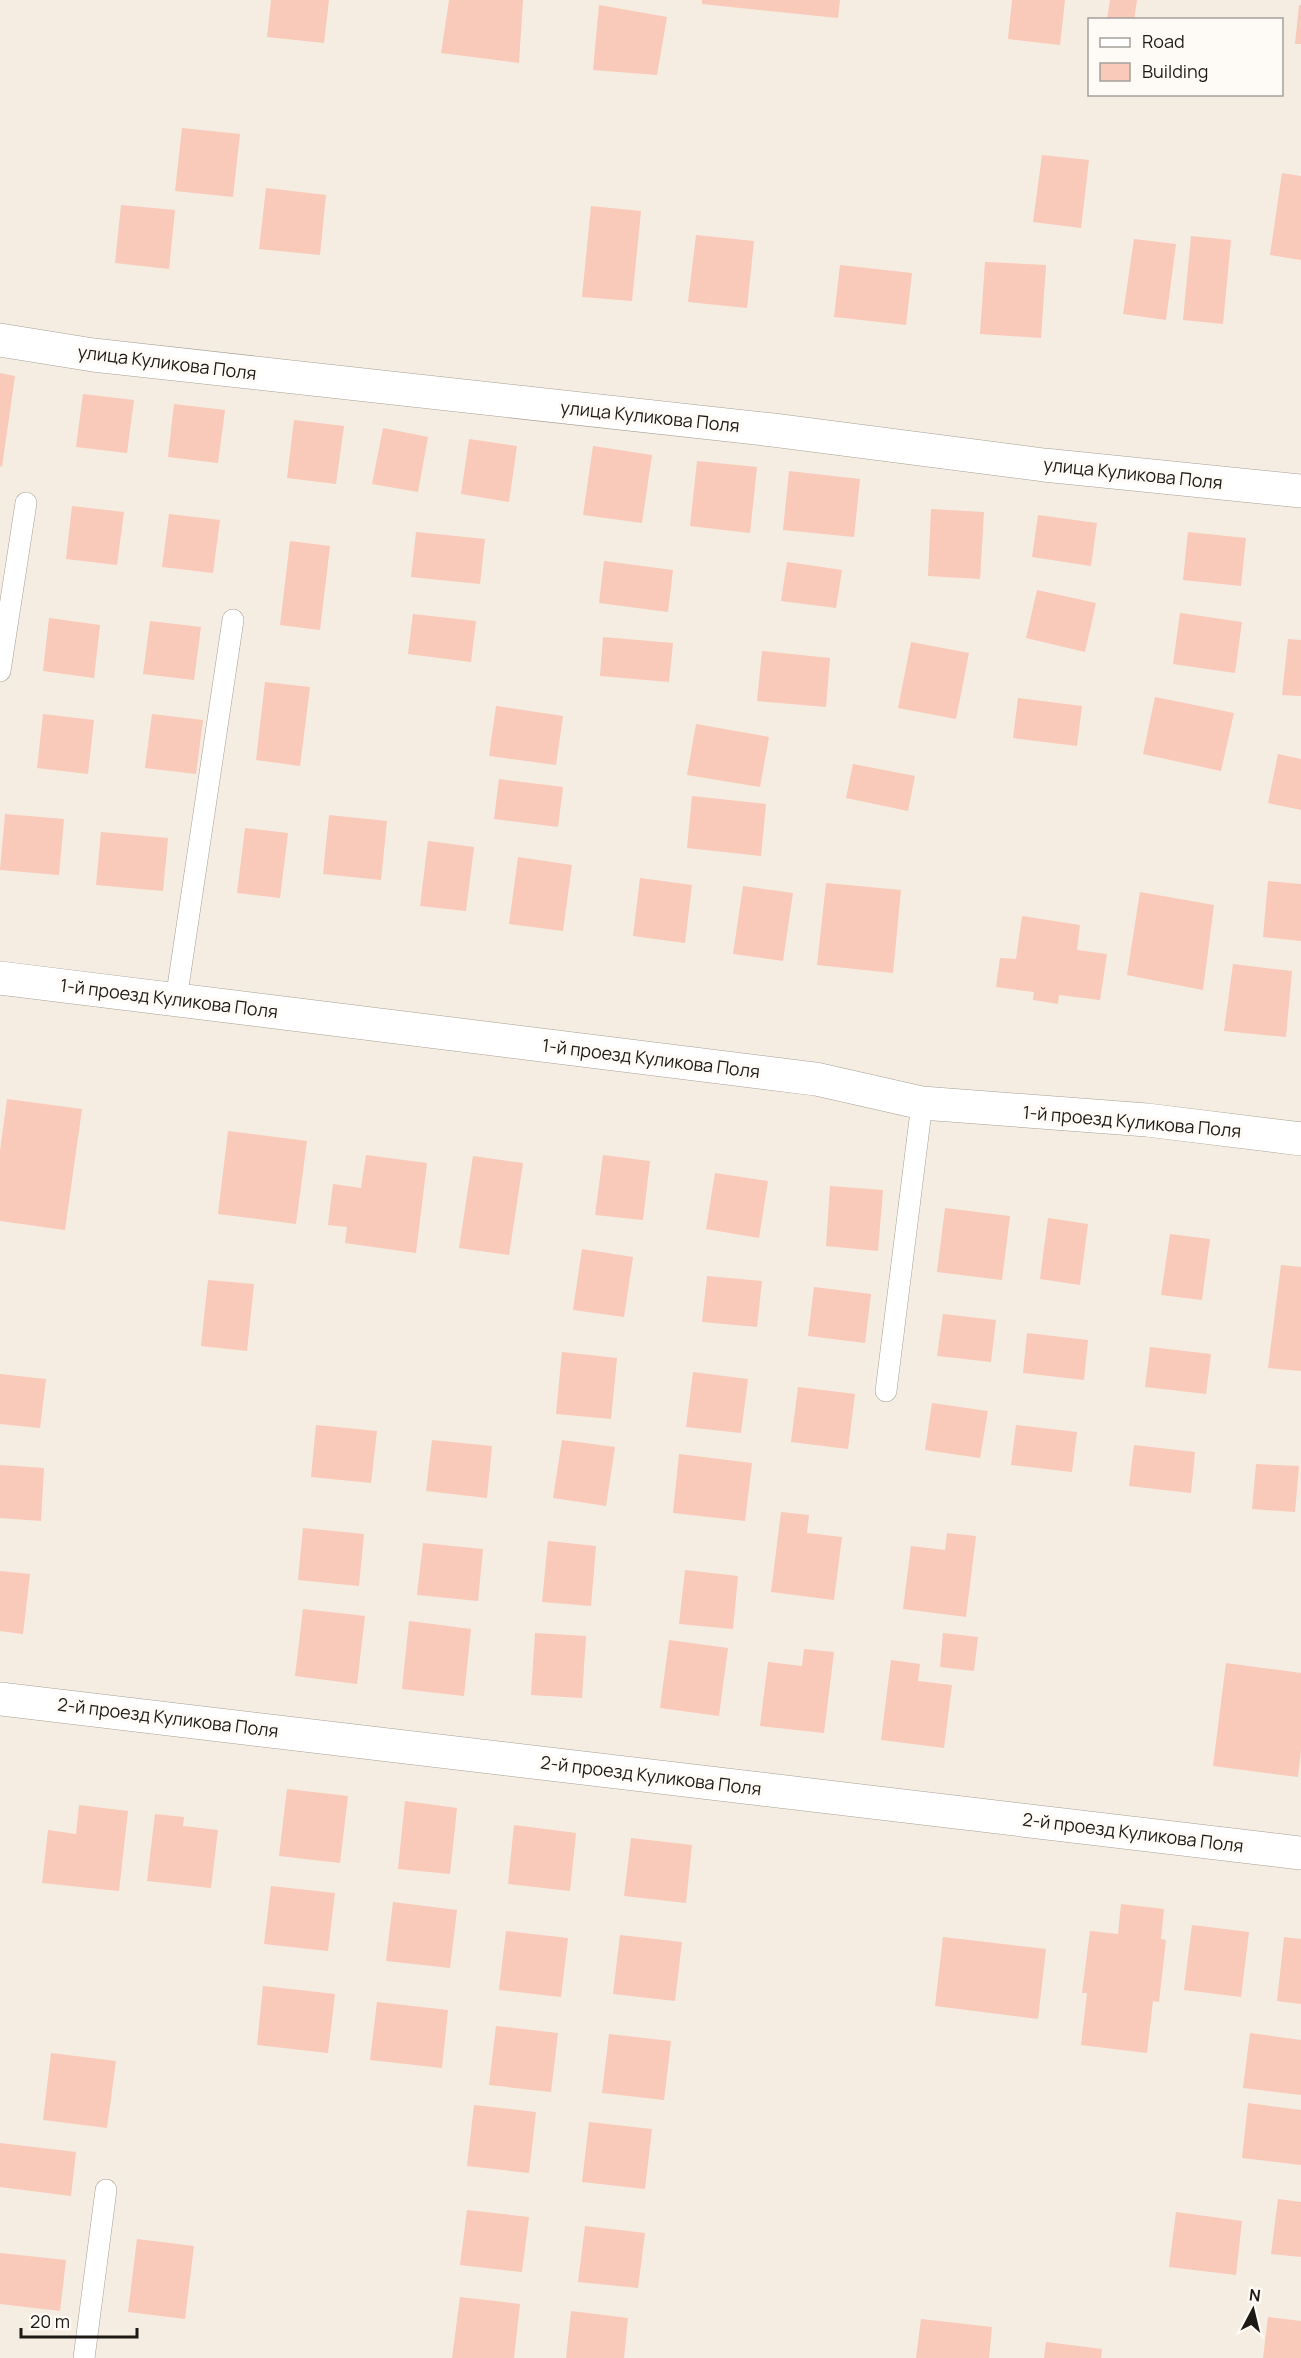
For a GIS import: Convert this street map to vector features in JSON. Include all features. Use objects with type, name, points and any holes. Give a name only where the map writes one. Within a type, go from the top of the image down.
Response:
[{"type":"street","name":"улица Куликова Поля","points":[[0,340],[93,355],[773,430],[1044,465],[1301,491]]},
{"type":"street","name":"1-й проезд Куликова Поля","points":[[0,978],[816,1079],[922,1104],[1147,1120],[1301,1139]]},
{"type":"street","name":"2-й проезд Куликова Поля","points":[[0,1699],[1301,1854]]},
{"type":"lane","points":[[0,671],[26,503]]},
{"type":"lane","points":[[176,1000],[233,620]]},
{"type":"lane","points":[[886,1391],[922,1104]]},
{"type":"lane","points":[[84,2358],[106,2190]]},
{"type":"building","points":[[271,0],[329,0],[324,43],[267,37]]},
{"type":"building","points":[[449,0],[523,0],[519,63],[441,53]]},
{"type":"building","points":[[702,0],[840,0],[838,18],[702,4]]},
{"type":"building","points":[[1012,0],[1065,0],[1060,45],[1008,39]]},
{"type":"building","points":[[1110,0],[1137,0],[1134,18],[1107,18]]},
{"type":"building","points":[[599,5],[667,17],[657,75],[593,70]]},
{"type":"building","points":[[1299,5],[1301,5],[1301,44],[1295,44]]},
{"type":"building","points":[[182,128],[240,134],[233,197],[175,191]]},
{"type":"building","points":[[1042,155],[1089,160],[1081,228],[1033,222]]},
{"type":"building","points":[[1282,173],[1301,176],[1301,260],[1270,255]]},
{"type":"building","points":[[266,188],[326,195],[320,255],[259,249]]},
{"type":"building","points":[[121,205],[175,210],[169,269],[115,263]]},
{"type":"building","points":[[591,206],[641,211],[632,301],[582,297]]},
{"type":"building","points":[[696,235],[754,241],[747,308],[688,302]]},
{"type":"building","points":[[1191,236],[1231,240],[1223,324],[1183,320]]},
{"type":"building","points":[[1134,239],[1176,244],[1166,320],[1123,314]]},
{"type":"building","points":[[985,262],[1046,265],[1041,338],[980,334]]},
{"type":"building","points":[[840,265],[912,273],[906,325],[834,317]]},
{"type":"building","points":[[0,373],[15,376],[2,467],[0,466]]},
{"type":"building","points":[[83,394],[134,400],[127,453],[76,447]]},
{"type":"building","points":[[174,404],[225,410],[218,463],[168,457]]},
{"type":"building","points":[[294,420],[344,426],[336,484],[287,478]]},
{"type":"building","points":[[383,428],[428,437],[418,492],[372,484]]},
{"type":"building","points":[[469,439],[517,446],[509,502],[461,494]]},
{"type":"building","points":[[593,446],[652,455],[642,523],[583,515]]},
{"type":"building","points":[[697,461],[757,467],[750,533],[690,526]]},
{"type":"building","points":[[789,471],[860,479],[854,537],[783,530]]},
{"type":"building","points":[[72,506],[124,512],[117,565],[66,559]]},
{"type":"building","points":[[931,509],[984,512],[980,579],[928,576]]},
{"type":"building","points":[[169,514],[220,520],[213,573],[162,567]]},
{"type":"building","points":[[1038,515],[1097,523],[1091,566],[1032,557]]},
{"type":"building","points":[[416,532],[485,539],[480,584],[411,577]]},
{"type":"building","points":[[1188,532],[1246,538],[1241,586],[1183,580]]},
{"type":"building","points":[[290,541],[330,546],[320,630],[280,625]]},
{"type":"building","points":[[604,561],[673,570],[668,612],[599,603]]},
{"type":"building","points":[[787,562],[842,570],[836,608],[781,601]]},
{"type":"building","points":[[1037,590],[1096,603],[1085,652],[1026,638]]},
{"type":"building","points":[[1180,613],[1242,622],[1235,673],[1173,664]]},
{"type":"building","points":[[413,614],[476,621],[471,662],[408,654]]},
{"type":"building","points":[[49,618],[100,625],[94,678],[43,671]]},
{"type":"building","points":[[150,621],[201,627],[194,680],[143,674]]},
{"type":"building","points":[[603,637],[673,643],[669,682],[600,676]]},
{"type":"building","points":[[1288,639],[1301,640],[1301,696],[1282,695]]},
{"type":"building","points":[[911,642],[969,653],[956,719],[898,708]]},
{"type":"building","points":[[762,651],[830,658],[826,707],[757,701]]},
{"type":"building","points":[[265,682],[310,687],[300,766],[256,760]]},
{"type":"building","points":[[1155,697],[1234,713],[1221,771],[1143,754]]},
{"type":"building","points":[[1018,698],[1082,706],[1077,746],[1013,738]]},
{"type":"building","points":[[496,706],[563,716],[556,765],[489,756]]},
{"type":"building","points":[[43,714],[94,720],[88,774],[37,768]]},
{"type":"building","points":[[152,714],[203,720],[196,774],[145,768]]},
{"type":"building","points":[[696,724],[769,737],[760,787],[687,775]]},
{"type":"building","points":[[1278,754],[1301,759],[1301,810],[1268,803]]},
{"type":"building","points":[[853,764],[915,776],[908,811],[846,798]]},
{"type":"building","points":[[499,779],[563,787],[558,827],[494,819]]},
{"type":"building","points":[[692,796],[766,804],[761,856],[687,848]]},
{"type":"building","points":[[5,814],[64,819],[59,875],[0,870]]},
{"type":"building","points":[[329,815],[387,821],[381,880],[323,874]]},
{"type":"building","points":[[245,828],[288,833],[280,898],[237,893]]},
{"type":"building","points":[[101,832],[168,838],[163,891],[96,885]]},
{"type":"building","points":[[428,841],[474,847],[466,911],[420,906]]},
{"type":"building","points":[[518,857],[572,865],[563,931],[509,924]]},
{"type":"building","points":[[640,878],[692,885],[685,943],[633,936]]},
{"type":"building","points":[[1268,881],[1301,884],[1301,941],[1263,937]]},
{"type":"building","points":[[826,883],[901,890],[893,973],[817,965]]},
{"type":"building","points":[[743,886],[793,893],[783,961],[733,954]]},
{"type":"building","points":[[1140,892],[1214,905],[1203,990],[1127,975]]},
{"type":"building","points":[[1022,916],[1080,925],[1077,950],[1107,954],[1100,1000],[1059,995],[1058,1004],[1033,1000],[1034,992],[996,987],[1000,958],[1016,959]]},
{"type":"building","points":[[1233,964],[1292,971],[1286,1037],[1224,1031]]},
{"type":"building","points":[[7,1099],[82,1109],[65,1230],[0,1221],[0,1151]]},
{"type":"building","points":[[228,1131],[307,1141],[296,1224],[218,1214]]},
{"type":"building","points":[[366,1155],[427,1163],[416,1253],[345,1243],[347,1227],[328,1225],[333,1184],[361,1188]]},
{"type":"building","points":[[603,1155],[650,1161],[643,1220],[595,1215]]},
{"type":"building","points":[[473,1156],[523,1163],[509,1255],[459,1248]]},
{"type":"building","points":[[715,1173],[768,1181],[759,1238],[706,1229]]},
{"type":"building","points":[[830,1186],[883,1190],[878,1251],[826,1246]]},
{"type":"building","points":[[945,1208],[1010,1216],[1002,1280],[937,1272]]},
{"type":"building","points":[[1048,1218],[1088,1224],[1080,1285],[1040,1279]]},
{"type":"building","points":[[1170,1234],[1210,1239],[1202,1300],[1161,1295]]},
{"type":"building","points":[[582,1249],[633,1257],[624,1317],[573,1310]]},
{"type":"building","points":[[1281,1265],[1301,1267],[1301,1371],[1268,1368]]},
{"type":"building","points":[[707,1276],[762,1281],[757,1327],[702,1322]]},
{"type":"building","points":[[208,1280],[254,1284],[247,1351],[201,1346]]},
{"type":"building","points":[[814,1287],[871,1294],[865,1343],[808,1336]]},
{"type":"building","points":[[943,1314],[996,1320],[991,1362],[937,1356]]},
{"type":"building","points":[[1027,1333],[1088,1340],[1084,1380],[1023,1373]]},
{"type":"building","points":[[1150,1347],[1211,1354],[1206,1394],[1145,1387]]},
{"type":"building","points":[[562,1352],[617,1358],[611,1419],[556,1414]]},
{"type":"building","points":[[693,1372],[748,1379],[741,1433],[686,1427]]},
{"type":"building","points":[[0,1374],[46,1379],[40,1428],[0,1424]]},
{"type":"building","points":[[798,1387],[855,1394],[848,1449],[791,1442]]},
{"type":"building","points":[[932,1403],[988,1411],[980,1458],[925,1450]]},
{"type":"building","points":[[316,1425],[377,1431],[371,1483],[311,1477]]},
{"type":"building","points":[[1016,1425],[1077,1432],[1072,1472],[1011,1465]]},
{"type":"building","points":[[432,1440],[492,1446],[487,1498],[426,1491]]},
{"type":"building","points":[[562,1440],[615,1447],[606,1506],[553,1498]]},
{"type":"building","points":[[1134,1445],[1195,1452],[1191,1493],[1129,1486]]},
{"type":"building","points":[[679,1454],[752,1463],[745,1521],[673,1513]]},
{"type":"building","points":[[1256,1464],[1299,1466],[1295,1512],[1252,1509]]},
{"type":"building","points":[[0,1465],[44,1468],[41,1521],[0,1518]]},
{"type":"building","points":[[781,1512],[809,1515],[807,1533],[842,1537],[834,1600],[771,1592]]},
{"type":"building","points":[[303,1528],[364,1534],[359,1586],[298,1580]]},
{"type":"building","points":[[947,1533],[976,1536],[966,1617],[903,1609],[911,1546],[945,1550]]},
{"type":"building","points":[[548,1541],[596,1546],[591,1606],[542,1602]]},
{"type":"building","points":[[423,1543],[483,1549],[478,1601],[417,1595]]},
{"type":"building","points":[[685,1570],[738,1576],[733,1629],[679,1624]]},
{"type":"building","points":[[0,1571],[30,1574],[23,1634],[0,1631]]},
{"type":"building","points":[[303,1609],[365,1616],[357,1684],[295,1676]]},
{"type":"building","points":[[409,1621],[471,1629],[464,1696],[402,1689]]},
{"type":"building","points":[[535,1633],[586,1636],[582,1698],[531,1695]]},
{"type":"building","points":[[943,1633],[978,1637],[974,1671],[940,1667]]},
{"type":"building","points":[[669,1640],[728,1648],[719,1716],[660,1708]]},
{"type":"building","points":[[804,1649],[834,1652],[824,1733],[760,1726],[768,1662],[802,1666]]},
{"type":"building","points":[[891,1660],[920,1664],[918,1681],[952,1685],[944,1748],[881,1740]]},
{"type":"building","points":[[1226,1663],[1301,1673],[1301,1750],[1298,1777],[1213,1766]]},
{"type":"building","points":[[287,1789],[348,1796],[340,1863],[279,1856]]},
{"type":"building","points":[[405,1801],[457,1808],[450,1874],[398,1869]]},
{"type":"building","points":[[79,1805],[128,1811],[119,1891],[42,1883],[48,1830],[76,1834]]},
{"type":"building","points":[[155,1814],[184,1817],[183,1826],[218,1830],[211,1888],[147,1881]]},
{"type":"building","points":[[514,1825],[576,1833],[570,1891],[508,1884]]},
{"type":"building","points":[[631,1838],[692,1845],[686,1903],[624,1896]]},
{"type":"building","points":[[271,1886],[335,1893],[328,1951],[264,1944]]},
{"type":"building","points":[[393,1902],[457,1910],[450,1968],[386,1961]]},
{"type":"building","points":[[1121,1904],[1164,1909],[1161,1939],[1166,1940],[1159,2002],[1153,2001],[1147,2053],[1081,2045],[1087,1993],[1082,1993],[1090,1931],[1118,1934]]},
{"type":"building","points":[[1192,1925],[1249,1932],[1241,1997],[1184,1990]]},
{"type":"building","points":[[506,1931],[568,1938],[561,1997],[499,1990]]},
{"type":"building","points":[[620,1935],[682,1942],[675,2001],[613,1994]]},
{"type":"building","points":[[943,1937],[1046,1949],[1038,2019],[935,2006]]},
{"type":"building","points":[[1284,1937],[1301,1939],[1301,2004],[1277,2001]]},
{"type":"building","points":[[263,1986],[335,1994],[328,2053],[257,2045]]},
{"type":"building","points":[[377,2002],[448,2010],[442,2068],[370,2060]]},
{"type":"building","points":[[496,2026],[558,2033],[551,2092],[489,2085]]},
{"type":"building","points":[[1250,2033],[1301,2040],[1301,2095],[1243,2088]]},
{"type":"building","points":[[609,2034],[671,2041],[664,2100],[602,2093]]},
{"type":"building","points":[[51,2053],[116,2061],[107,2128],[43,2120]]},
{"type":"building","points":[[1248,2103],[1301,2110],[1301,2165],[1242,2158]]},
{"type":"building","points":[[474,2105],[536,2112],[529,2173],[467,2166]]},
{"type":"building","points":[[589,2122],[652,2129],[645,2189],[582,2182]]},
{"type":"building","points":[[0,2143],[76,2152],[71,2196],[0,2187]]},
{"type":"building","points":[[1278,2199],[1301,2202],[1301,2257],[1271,2254]]},
{"type":"building","points":[[467,2210],[529,2217],[522,2272],[460,2265]]},
{"type":"building","points":[[1176,2212],[1242,2221],[1236,2275],[1169,2267]]},
{"type":"building","points":[[585,2226],[645,2233],[638,2288],[578,2282]]},
{"type":"building","points":[[137,2239],[194,2246],[185,2319],[128,2312]]},
{"type":"building","points":[[0,2253],[66,2260],[60,2311],[0,2304]]},
{"type":"building","points":[[460,2297],[520,2304],[514,2358],[452,2358]]},
{"type":"building","points":[[571,2311],[628,2318],[624,2358],[566,2358]]},
{"type":"building","points":[[1268,2317],[1301,2321],[1301,2358],[1263,2358]]},
{"type":"building","points":[[921,2319],[992,2327],[989,2358],[916,2358]]},
{"type":"building","points":[[1046,2342],[1102,2349],[1101,2358],[1044,2358]]}]
